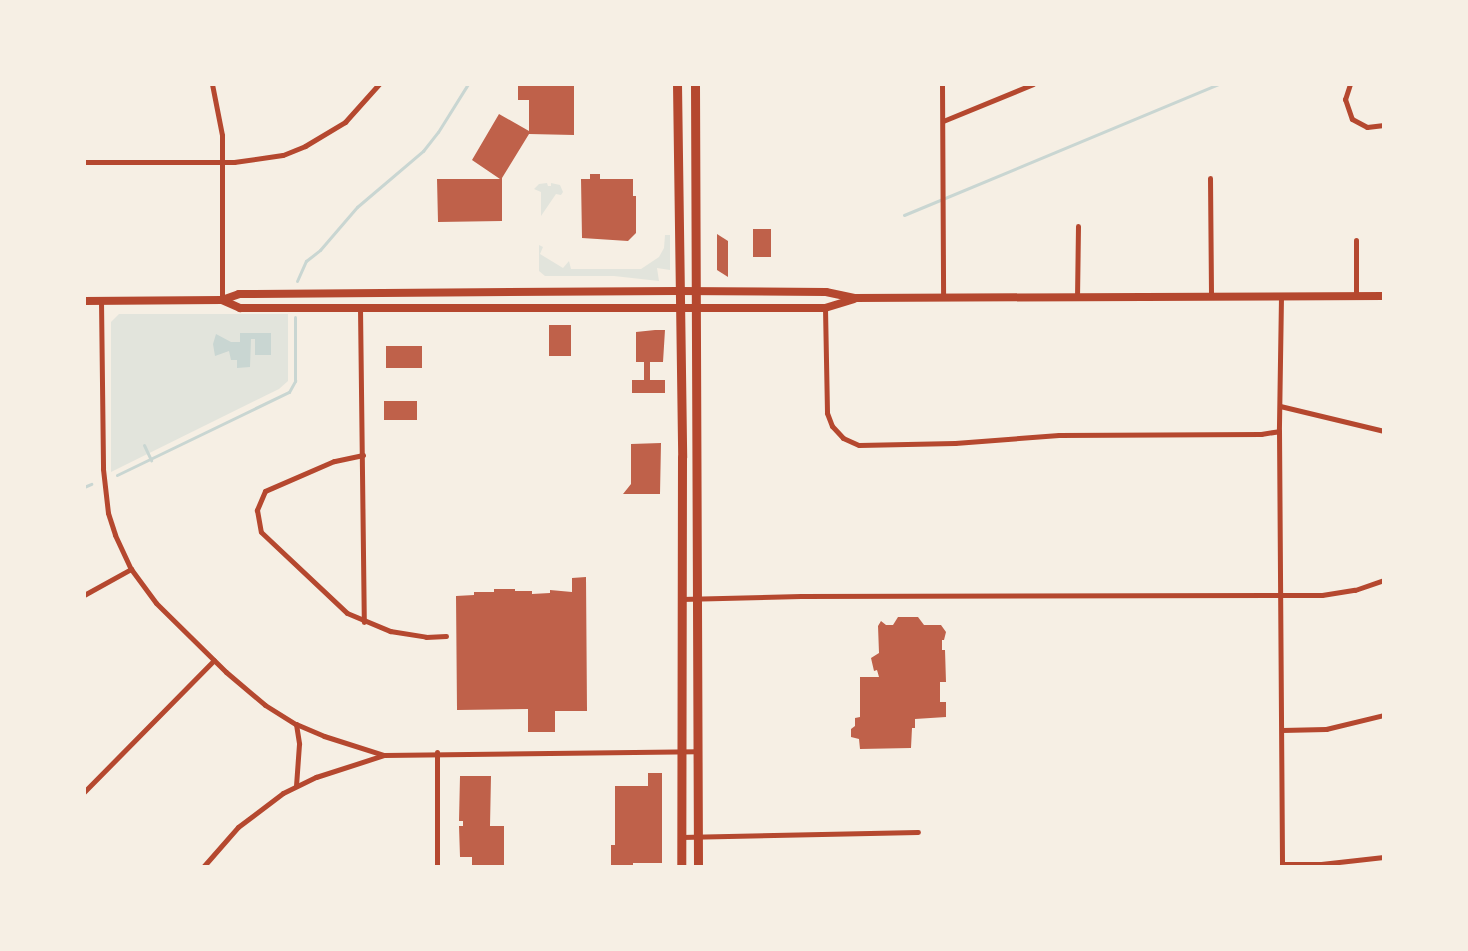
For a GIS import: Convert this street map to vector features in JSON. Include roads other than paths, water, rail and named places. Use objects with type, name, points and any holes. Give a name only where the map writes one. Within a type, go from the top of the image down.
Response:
[{"type":"main road","points":[[677,84],[681,867]]},
{"type":"main road","points":[[695,84],[698,867]]},
{"type":"main road","points":[[84,301],[222,300],[239,294],[678,291],[826,292],[854,298],[1384,296]]},
{"type":"main road","points":[[222,300],[240,308],[825,308],[854,298]]},
{"type":"street","points":[[212,84],[222,135],[222,300]]},
{"type":"street","points":[[84,162],[257,160],[305,146],[345,122],[379,84]]},
{"type":"street","points":[[942,84],[943,298]]},
{"type":"street","points":[[943,121],[1033,84]]},
{"type":"street","points":[[1350,84],[1345,99],[1352,119],[1366,127],[1384,125]]},
{"type":"street","points":[[1210,178],[1211,297]]},
{"type":"street","points":[[1077,298],[1078,226]]},
{"type":"street","points":[[1356,240],[1356,296]]},
{"type":"street","points":[[1281,297],[1279,432],[1282,865],[1331,863],[1384,857]]},
{"type":"street","points":[[101,301],[103,469],[108,513],[131,569],[156,603],[249,693],[296,724],[342,742],[384,754]]},
{"type":"street","points":[[360,308],[364,622]]},
{"type":"street","points":[[825,308],[827,413],[832,426],[843,438],[859,445],[956,443],[1086,434],[1261,434],[1279,432]]},
{"type":"street","points":[[1280,406],[1384,431]]},
{"type":"street","points":[[363,456],[334,461],[272,487],[260,498],[257,519],[261,532],[323,594],[338,607],[364,622],[401,633],[446,636]]},
{"type":"street","points":[[84,595],[131,569]]},
{"type":"street","points":[[681,599],[1337,594],[1384,580]]},
{"type":"street","points":[[84,792],[214,660]]},
{"type":"street","points":[[1282,730],[1326,729],[1384,715]]},
{"type":"street","points":[[296,724],[298,744],[296,786]]},
{"type":"street","points":[[203,867],[238,827],[270,801],[296,786],[347,765],[384,754],[697,752]]},
{"type":"street","points":[[436,753],[437,867]]},
{"type":"street","points":[[681,837],[918,832]]},
{"type":"waterway","points":[[297,281],[306,261],[320,250],[357,207],[423,151],[438,132],[468,84]]},
{"type":"waterway","points":[[904,215],[1219,84]]},
{"type":"waterway","points":[[117,475],[289,392],[295,381],[295,317]]},
{"type":"waterway","points":[[144,445],[151,460]]},
{"type":"waterway","points":[[84,487],[91,484]]}]
